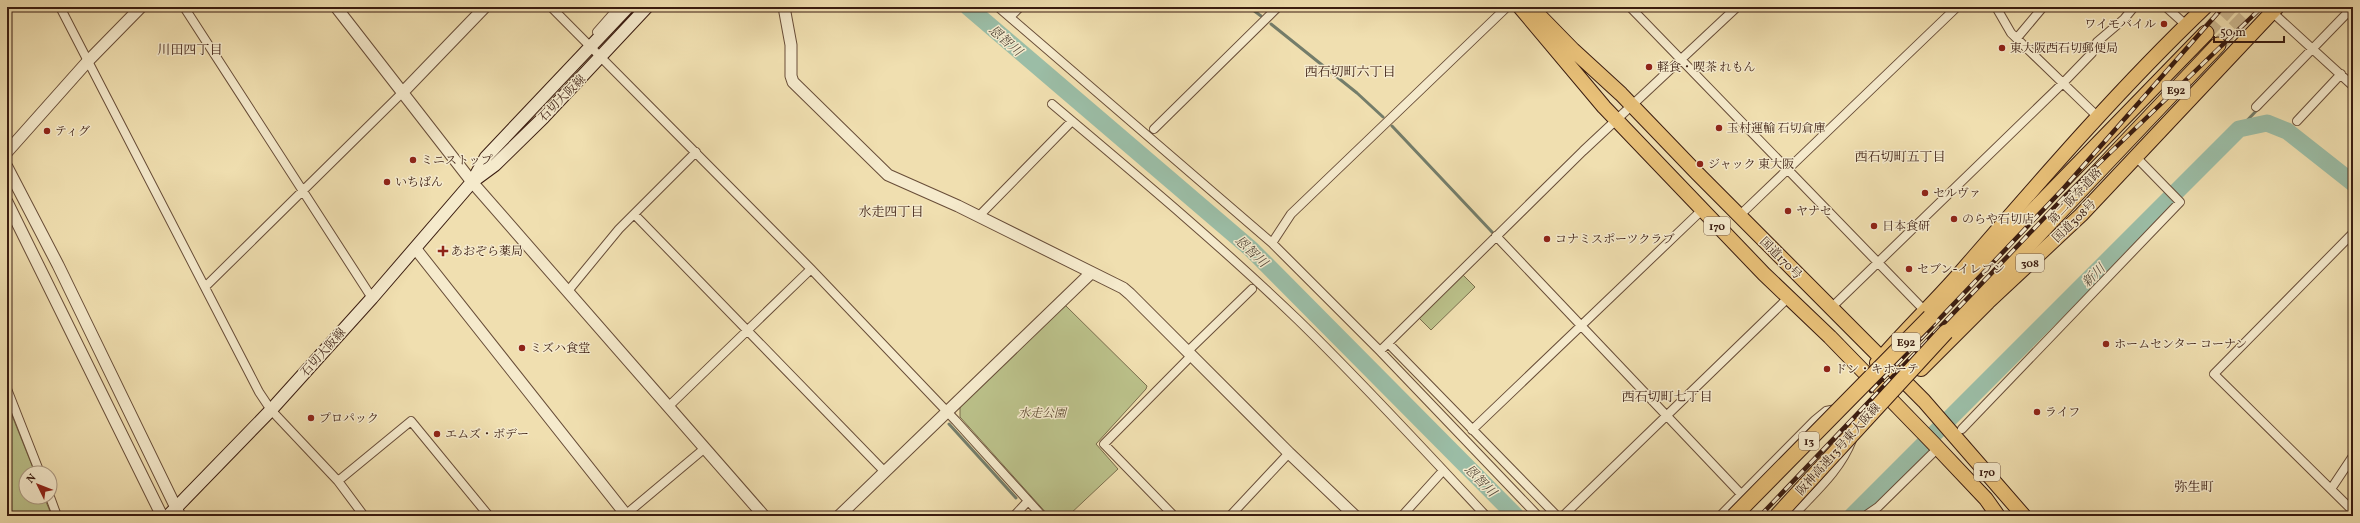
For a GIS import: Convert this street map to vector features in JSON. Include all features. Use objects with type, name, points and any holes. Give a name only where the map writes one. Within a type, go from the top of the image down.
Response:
[{"type":"highway","name":"国道170号","points":[[1520,7],[1617,120],[1702,210],[1867,375],[1986,499],[1998,516]]},
{"type":"highway","name":"国道170号","points":[[1531,7],[1573,50],[1633,105],[1739,216],[1831,308],[1882,363],[1951,426],[2024,516]]},
{"type":"highway","points":[[1734,516],[1867,375],[1882,363],[1891,346],[1960,273],[2042,177],[2204,7]]},
{"type":"highway","name":"国道308号","points":[[1782,516],[1891,400],[1903,383],[2081,215],[2137,158],[2274,10]]},
{"type":"highway","name":"第二阪奈道路","points":[[1882,363],[2206,33],[2112,115],[1960,273]]},
{"type":"highway","name":"第二阪奈道路","points":[[1903,383],[2133,135],[2218,46],[2140,141],[1988,302]]},
{"type":"highway","name":"阪神高速13号東大阪線","points":[[1734,516],[1882,363]]},
{"type":"highway","name":"阪神高速13号東大阪線","points":[[1777,516],[1903,383]]},
{"type":"highway","points":[[1770,516],[1873,406],[1891,400]]},
{"type":"main road","name":"石切大阪線","points":[[175,513],[372,298],[472,182],[486,157],[628,7]]},
{"type":"main road","name":"石切大阪線","points":[[472,182],[495,165],[601,58],[646,7]]},
{"type":"street","points":[[60,7],[259,392],[271,410],[338,481],[364,516]]},
{"type":"street","points":[[7,152],[88,61],[141,7]]},
{"type":"street","points":[[184,7],[372,298]]},
{"type":"street","points":[[336,7],[472,182],[764,516]]},
{"type":"street","points":[[205,287],[403,92],[485,7]]},
{"type":"street","points":[[551,7],[811,269],[947,412],[1042,516]]},
{"type":"street","points":[[590,47],[598,30],[619,7]]},
{"type":"street","points":[[784,7],[791,45],[791,76],[795,84],[888,175],[979,216],[1130,294],[1289,453],[1355,516]]},
{"type":"street","points":[[998,7],[1272,243],[1380,351],[1538,516]]},
{"type":"street","points":[[1010,17],[1020,7]]},
{"type":"street","points":[[1154,129],[1278,7]]},
{"type":"street","points":[[1272,243],[1291,214],[1507,7]]},
{"type":"street","points":[[1630,7],[1877,264],[1925,311]]},
{"type":"street","points":[[1380,351],[1496,236],[1737,7]]},
{"type":"street","points":[[1739,216],[1788,171],[1957,7]]},
{"type":"street","points":[[1996,7],[2011,33],[2098,117]]},
{"type":"street","points":[[2017,38],[2043,7]]},
{"type":"street","points":[[1831,308],[2063,83],[2092,53],[2096,42],[2124,19],[2134,7]]},
{"type":"street","points":[[2166,7],[2186,25]]},
{"type":"street","points":[[2256,107],[2312,47],[2353,7]]},
{"type":"street","points":[[2274,10],[2353,86]]},
{"type":"street","points":[[2297,121],[2341,74]]},
{"type":"street","points":[[1052,104],[1210,239],[1297,319],[1440,465],[1486,516]]},
{"type":"street","points":[[979,216],[1072,121]]},
{"type":"street","points":[[568,291],[619,229],[696,152]]},
{"type":"street","points":[[1951,426],[2180,202],[2137,158]]},
{"type":"street","points":[[7,167],[58,265],[175,513]]},
{"type":"street","points":[[7,202],[162,516]]},
{"type":"street","points":[[1472,430],[1702,210]]},
{"type":"street","points":[[634,214],[885,472]]},
{"type":"street","points":[[2353,233],[2214,374],[2353,512]]},
{"type":"street","points":[[1496,236],[1582,324],[1742,494]]},
{"type":"street","points":[[415,248],[625,515],[705,448]]},
{"type":"street","points":[[669,406],[747,329],[811,269]]},
{"type":"street","points":[[839,516],[1091,273]]},
{"type":"street","points":[[1174,516],[1104,444],[1252,289]]},
{"type":"street","points":[[1563,516],[1668,416],[1788,297]]},
{"type":"street","points":[[1388,344],[1557,516]]},
{"type":"street","points":[[7,390],[37,465]]},
{"type":"street","points":[[1720,516],[1815,420],[1826,411],[1836,409]]},
{"type":"street","points":[[338,481],[411,421],[489,516]]},
{"type":"street","points":[[1793,516],[1835,472],[1845,459],[1852,440]]},
{"type":"street","points":[[1865,516],[1878,507],[1932,443]]},
{"type":"street","points":[[1230,516],[1289,453]]},
{"type":"street","points":[[2331,489],[2353,456]]},
{"type":"street","points":[[1402,516],[1440,474]]},
{"type":"street","points":[[1014,516],[1028,501]]},
{"type":"street","points":[[53,505],[57,516]]},
{"type":"green space","points":[[1463,275],[1475,287],[1431,330],[1419,318]]},
{"type":"green space","name":"水走公園","points":[[1065,305],[1147,386],[1146,389],[1096,444],[1118,469],[1068,516],[1049,516],[960,417],[960,407]]},
{"type":"green space","points":[[7,403],[32,465],[18,465],[18,505],[47,505],[52,516],[7,516]]},
{"type":"waterway","name":"恩智川","points":[[968,7],[1251,249],[1516,516]]},
{"type":"waterway","points":[[1249,7],[1261,16]]},
{"type":"waterway","points":[[1271,24],[1357,93],[1383,117]]},
{"type":"waterway","points":[[2239,129],[2257,110]]},
{"type":"waterway","name":"新川","points":[[1852,516],[2239,129],[2267,123],[2287,131],[2353,183]]},
{"type":"waterway","points":[[1392,126],[1492,232]]},
{"type":"waterway","points":[[949,424],[1016,498]]},
{"type":"tunnel","points":[[2206,33],[2230,7]]},
{"type":"tunnel","points":[[2218,45],[2255,7]]},
{"type":"railway","points":[[1871,391],[2062,190],[2223,7]]},
{"type":"railway","points":[[1760,516],[2067,194],[2262,7]]},
{"type":"place","name":"ワイモバイル","points":[[2164,24]]},
{"type":"place","name":"東大阪西石切郵便局","points":[[2002,48]]},
{"type":"place","name":"軽食・喫茶 れもん","points":[[1649,67]]},
{"type":"place","name":"玉村運輸 石切倉庫","points":[[1719,128]]},
{"type":"place","name":"ティグ","points":[[47,131]]},
{"type":"place","name":"ミニストップ","points":[[413,160]]},
{"type":"place","name":"ジャック 東大阪","points":[[1700,164]]},
{"type":"place","name":"いちばん","points":[[387,182]]},
{"type":"place","name":"セルヴァ","points":[[1925,193]]},
{"type":"place","name":"ヤナセ","points":[[1788,211]]},
{"type":"place","name":"のらや石切店","points":[[1954,219]]},
{"type":"place","name":"日本食研","points":[[1874,226]]},
{"type":"place","name":"コナミスポーツクラブ","points":[[1547,239]]},
{"type":"place","name":"あおぞら薬局","points":[[443,251]]},
{"type":"place","name":"セブン-イレブン","points":[[1909,269]]},
{"type":"place","name":"ホームセンター コーナン","points":[[2106,344]]},
{"type":"place","name":"ミズハ食堂","points":[[522,348]]},
{"type":"place","name":"ドン・キホーテ","points":[[1827,369]]},
{"type":"place","name":"ライフ","points":[[2037,412]]},
{"type":"place","name":"プロパック","points":[[311,418]]},
{"type":"place","name":"エムズ・ボデー","points":[[437,434]]},
{"type":"district","name":"川田四丁目","points":[[190,49]]},
{"type":"district","name":"西石切町六丁目","points":[[1350,71]]},
{"type":"district","name":"西石切町五丁目","points":[[1900,156]]},
{"type":"district","name":"水走四丁目","points":[[891,211]]},
{"type":"district","name":"西石切町七丁目","points":[[1667,396]]},
{"type":"district","name":"弥生町","points":[[2194,486]]}]
